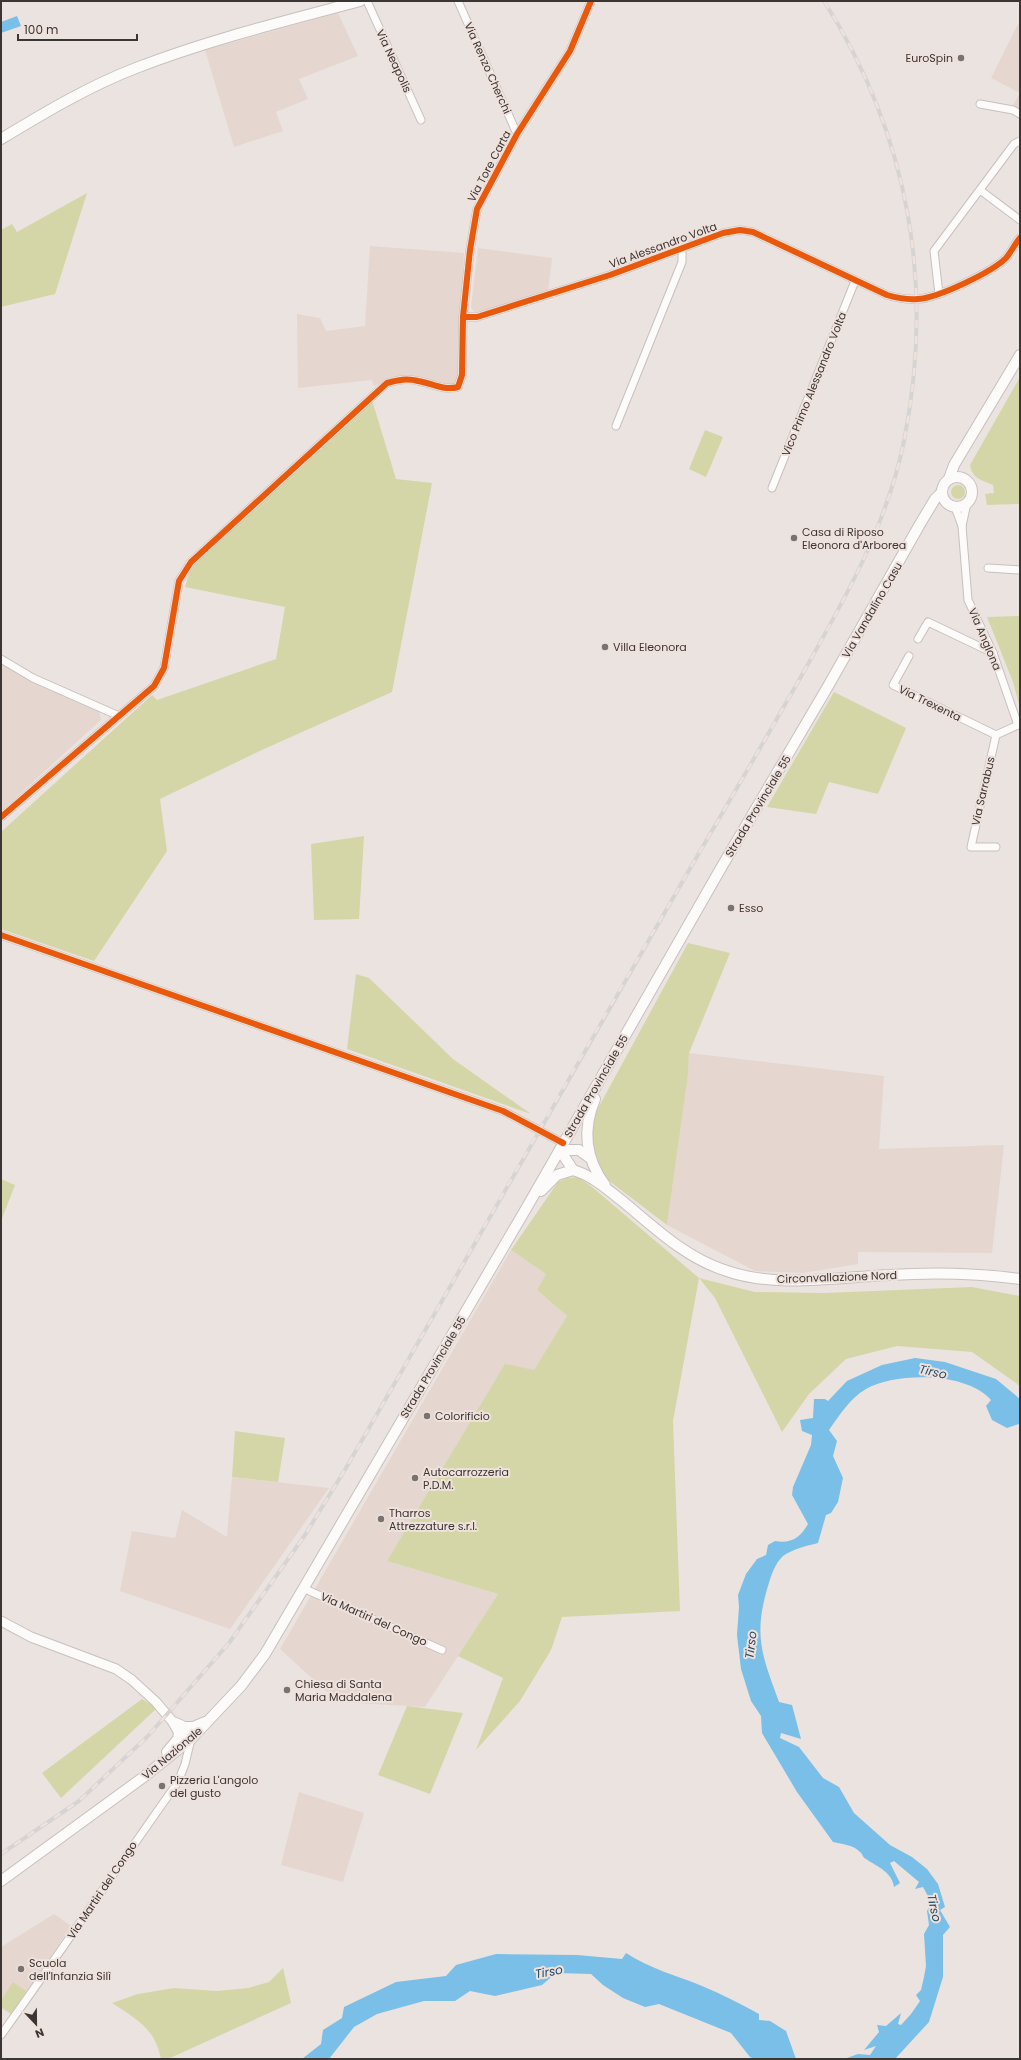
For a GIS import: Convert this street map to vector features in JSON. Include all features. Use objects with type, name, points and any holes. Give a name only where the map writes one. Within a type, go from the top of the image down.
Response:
[{"type":"main road","points":[[1,139],[77,96],[135,68],[206,44],[360,1]]},
{"type":"main road","points":[[951,504],[942,492],[954,465],[1020,355]]},
{"type":"main road","points":[[929,511],[951,504],[967,503],[971,498],[972,489],[961,469],[963,452]]},
{"type":"main road","points":[[949,479],[959,477],[966,480]]},
{"type":"main road","name":"Via Vandalino Casu","points":[[827,688],[935,499],[942,492]]},
{"type":"main road","name":"Strada Provinciale 55","points":[[305,1589],[416,1393],[527,1207],[721,868],[827,688]]},
{"type":"main road","name":"Circonvallazione Nord","points":[[606,1067],[589,1113],[586,1125],[586,1134],[590,1158],[595,1170],[608,1190]]},
{"type":"main road","points":[[562,1146],[579,1150],[590,1158]]},
{"type":"main road","points":[[527,1207],[552,1179],[564,1172],[573,1170],[562,1146]]},
{"type":"main road","name":"Circonvallazione Nord","points":[[573,1170],[582,1172],[608,1190],[682,1250],[703,1262],[724,1271],[763,1278],[788,1280],[929,1273],[1020,1279]]},
{"type":"main road","name":"Via Nazionale","points":[[1,1881],[146,1776],[191,1739],[241,1686],[265,1654],[305,1589]]},
{"type":"main road","points":[[146,1776],[159,1758],[174,1745],[182,1730],[211,1719]]},
{"type":"street","name":"Via Neapolis","points":[[367,1],[421,120]]},
{"type":"street","name":"Via Renzo Cherchi","points":[[458,1],[517,134]]},
{"type":"street","name":"Via Tore Carta","points":[[119,716],[154,686],[164,668],[179,581],[191,562],[387,383],[406,379],[450,389],[458,387],[461,382],[463,317],[470,250],[477,209],[517,134],[570,51],[591,1]]},
{"type":"street","points":[[980,104],[1014,110],[1020,114]]},
{"type":"street","points":[[936,295],[934,251],[1014,144],[1020,140]]},
{"type":"street","points":[[980,190],[1020,220]]},
{"type":"street","name":"Via Alessandro Volta","points":[[463,317],[477,317],[602,277],[723,233],[740,230],[753,232],[855,281],[902,299],[917,299],[936,295],[994,268],[1006,257],[1020,238]]},
{"type":"street","points":[[616,426],[682,262],[682,247]]},
{"type":"street","name":"Vico Primo Alessandro Volta","points":[[772,488],[855,281]]},
{"type":"street","name":"Via Anglona","points":[[967,503],[962,526],[968,600],[993,653],[1019,725]]},
{"type":"street","name":"Via Anglona","points":[[951,504],[962,526]]},
{"type":"street","points":[[988,568],[1020,570]]},
{"type":"street","points":[[918,640],[928,622],[993,653]]},
{"type":"street","name":"Via Trexenta","points":[[909,656],[893,685],[996,735]]},
{"type":"street","points":[[1,659],[33,678],[119,716],[1,817]]},
{"type":"street","points":[[996,735],[1019,725]]},
{"type":"street","name":"Via Sarrabus","points":[[996,735],[971,847],[996,847]]},
{"type":"street","points":[[1,935],[503,1111],[562,1146]]},
{"type":"street","name":"Via Martiri del Congo","points":[[305,1589],[442,1650]]},
{"type":"street","points":[[1,1621],[31,1637],[116,1669],[132,1680],[182,1730],[191,1733],[191,1739]]},
{"type":"street","name":"Via Martiri del Congo","points":[[1,2035],[56,1959],[88,1909],[178,1782],[185,1764],[191,1739]]},
{"type":"shaded area","points":[[338,13],[358,56],[299,79],[308,99],[276,112],[283,131],[234,147],[205,50]]},
{"type":"shaded area","points":[[1020,20],[1020,93],[991,78]]},
{"type":"shaded area","points":[[1020,93],[1020,111],[1012,107]]},
{"type":"shaded area","points":[[370,246],[464,253],[459,373],[454,385],[444,387],[416,376],[394,377],[374,386],[372,380],[298,388],[297,314],[320,318],[326,331],[365,326]]},
{"type":"shaded area","points":[[478,248],[552,258],[548,290],[480,313],[474,312],[471,307]]},
{"type":"shaded area","points":[[1,665],[98,707],[101,720],[1,811]]},
{"type":"shaded area","points":[[689,1053],[884,1076],[879,1149],[1004,1145],[992,1253],[858,1252],[858,1264],[803,1273],[755,1271],[667,1225],[688,1075]]},
{"type":"shaded area","points":[[511,1250],[546,1274],[537,1290],[567,1316],[534,1370],[387,1561],[498,1594],[425,1707],[338,1702],[280,1649]]},
{"type":"shaded area","points":[[232,1477],[329,1488],[230,1629],[120,1591],[132,1531],[175,1538],[182,1510],[227,1537]]},
{"type":"shaded area","points":[[299,1792],[364,1813],[343,1882],[281,1865]]},
{"type":"shaded area","name":"Scuola dell'Infanzia Silì","points":[[54,1914],[71,1926],[12,2015],[1,2008],[1,1947]]},
{"type":"green space","points":[[87,193],[55,294],[1,307],[1,230],[12,224],[17,232]]},
{"type":"green space","points":[[1020,377],[1020,504],[987,505],[985,494],[994,493],[993,485],[975,476],[970,465]]},
{"type":"green space","points":[[372,400],[396,479],[432,483],[392,692],[264,749],[160,799],[167,851],[94,961],[1,929],[1,832],[152,695],[157,700],[276,659],[285,607],[185,587],[191,567]]},
{"type":"green space","points":[[705,430],[723,437],[706,477],[689,469]]},
{"type":"green space","points":[[958,485],[963,487],[965,492],[963,497],[958,499],[953,497],[951,492],[953,487]]},
{"type":"green space","points":[[1020,616],[1020,708],[1013,682],[987,617]]},
{"type":"green space","points":[[834,692],[906,728],[878,794],[829,782],[816,814],[767,807]]},
{"type":"green space","points":[[364,836],[359,919],[314,920],[311,844]]},
{"type":"green space","points":[[688,943],[730,953],[689,1053],[688,1075],[667,1225],[604,1177],[596,1155],[591,1131],[597,1110]]},
{"type":"green space","points":[[356,974],[369,978],[453,1059],[531,1114],[347,1049]]},
{"type":"green space","points":[[578,1177],[592,1187],[699,1278],[673,1421],[680,1611],[562,1617],[551,1650],[520,1701],[476,1750],[503,1678],[458,1656],[498,1594],[387,1561],[505,1364],[534,1370],[567,1316],[537,1290],[546,1274],[511,1250],[558,1182],[567,1178]]},
{"type":"green space","points":[[1,1179],[15,1185],[1,1221]]},
{"type":"green space","points":[[699,1278],[755,1292],[824,1293],[972,1287],[1020,1296],[1020,1386],[972,1352],[897,1346],[846,1359],[809,1394],[782,1432],[715,1298]]},
{"type":"green space","points":[[235,1431],[285,1438],[278,1482],[232,1477]]},
{"type":"green space","points":[[142,1699],[157,1708],[61,1798],[42,1773]]},
{"type":"green space","points":[[407,1706],[463,1713],[430,1794],[378,1775]]},
{"type":"green space","points":[[283,1968],[291,2003],[168,2059],[161,2059],[154,2039],[143,2025],[112,2003],[138,1994],[174,1988],[217,1991],[248,1988],[269,1982]]},
{"type":"green space","points":[[13,1982],[26,1991],[12,2014],[1,2007],[1,2000]]},
{"type":"water","points":[[17,16],[21,26],[1,33],[1,22]]},
{"type":"water","name":"Tirso","points":[[915,1358],[945,1362],[996,1379],[1020,1399],[1020,1426],[1019,1424],[1007,1428],[992,1420],[986,1406],[991,1400],[980,1391],[966,1384],[949,1380],[912,1378],[895,1380],[879,1383],[860,1393],[845,1408],[829,1430],[837,1441],[833,1456],[843,1478],[838,1502],[831,1513],[826,1515],[818,1543],[791,1551],[783,1556],[778,1562],[768,1586],[763,1603],[761,1619],[760,1632],[764,1658],[768,1671],[779,1702],[792,1705],[801,1739],[781,1733],[780,1738],[799,1747],[823,1778],[839,1787],[854,1813],[890,1845],[912,1857],[927,1869],[938,1884],[945,1907],[940,1910],[950,1927],[943,1935],[943,1977],[929,2022],[895,2059],[844,2059],[858,2054],[870,2055],[876,2046],[864,2050],[879,2032],[877,2025],[886,2026],[901,2013],[898,2024],[901,2025],[920,2001],[916,1995],[921,1990],[926,1966],[924,1934],[929,1925],[927,1911],[930,1906],[929,1898],[923,1887],[915,1889],[919,1882],[894,1861],[890,1863],[900,1883],[894,1887],[890,1877],[880,1867],[865,1858],[855,1848],[833,1842],[797,1792],[762,1733],[761,1716],[751,1701],[741,1669],[737,1635],[739,1607],[738,1595],[746,1574],[757,1559],[766,1555],[768,1545],[775,1541],[786,1542],[794,1539],[802,1533],[808,1524],[792,1495],[793,1487],[811,1445],[812,1435],[802,1431],[800,1420],[813,1418],[814,1399],[825,1399],[828,1401],[847,1381],[882,1365]]},
{"type":"water","name":"Tirso","points":[[626,1953],[654,1968],[716,1992],[759,2014],[759,2020],[770,2021],[786,2031],[796,2059],[755,2059],[750,2057],[731,2033],[659,2004],[645,2007],[623,1998],[603,1985],[591,1974],[556,1973],[542,1985],[495,1996],[470,1991],[455,2001],[424,2001],[377,2014],[354,2027],[329,2059],[302,2059],[321,2044],[323,2030],[342,2018],[344,2007],[396,1982],[446,1976],[456,1965],[496,1954],[577,1955],[622,1959]]},
{"type":"railway","points":[[1,1854],[79,1801],[148,1736],[229,1643],[305,1535],[346,1468],[788,699],[849,589],[876,532],[897,472],[904,441],[913,383],[917,325],[915,269],[908,213],[895,158],[877,105],[853,52],[824,1]]},
{"type":"cycle path","points":[[1,817],[154,686],[164,668],[179,581],[191,562],[387,383],[399,380],[410,380],[447,388],[458,387],[462,375],[463,317],[470,250],[477,209],[517,134],[570,51],[591,1]]},
{"type":"cycle path","points":[[463,317],[477,317],[610,275],[723,233],[740,230],[753,232],[887,295],[910,299],[927,298],[977,277],[1006,258],[1020,238]]},
{"type":"cycle path","points":[[1,935],[503,1111],[563,1143]]},
{"type":"place","name":"EuroSpin","points":[[961,58]]},
{"type":"place","name":"Casa di Riposo Eleonora d'Arborea","points":[[794,538]]},
{"type":"place","name":"Villa Eleonora","points":[[605,647]]},
{"type":"place","name":"Esso","points":[[731,908]]},
{"type":"place","name":"Colorificio","points":[[427,1416]]},
{"type":"place","name":"Autocarrozzeria P.D.M.","points":[[415,1478]]},
{"type":"place","name":"Tharros Attrezzature s.r.l.","points":[[381,1519]]},
{"type":"place","name":"Chiesa di Santa Maria Maddalena","points":[[287,1690]]},
{"type":"place","name":"Pizzeria L'angolo del gusto","points":[[162,1786]]},
{"type":"place","name":"Scuola dell'Infanzia Silì","points":[[21,1969]]}]
